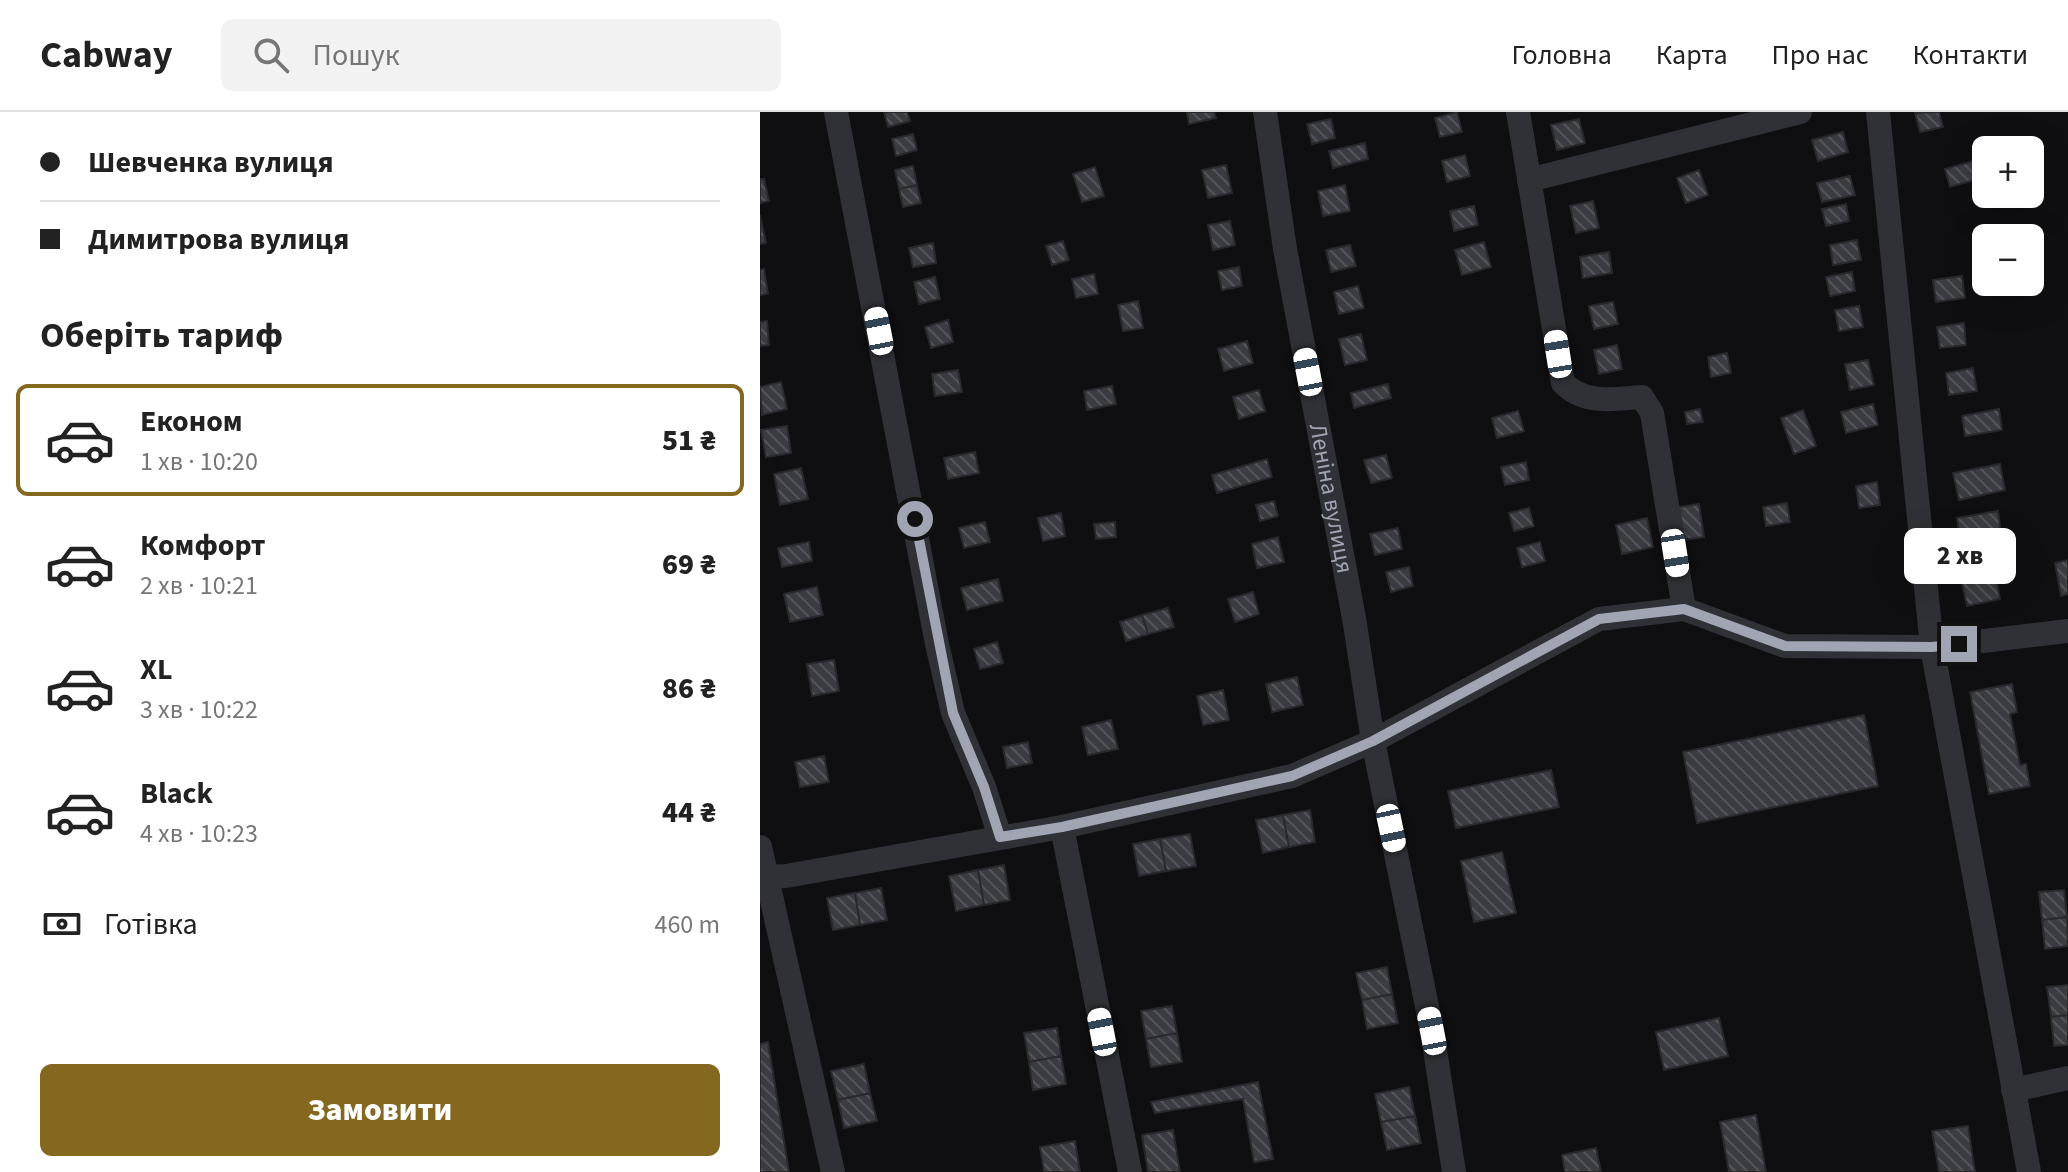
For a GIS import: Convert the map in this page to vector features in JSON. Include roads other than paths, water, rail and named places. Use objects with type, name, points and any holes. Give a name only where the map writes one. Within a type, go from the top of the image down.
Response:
[{"type":"street","points":[[836,112],[946,685],[953,713],[984,787],[1000,837]]},
{"type":"street","name":"Леніна вулиця","points":[[1265,112],[1285,249],[1354,618],[1373,741],[1432,1031],[1454,1172]]},
{"type":"street","points":[[1518,112],[1563,383],[1574,394],[1600,400],[1642,397],[1652,413],[1684,609]]},
{"type":"street","points":[[1529,180],[1800,112]]},
{"type":"street","points":[[1878,112],[1932,647],[2029,1172]]},
{"type":"street","points":[[763,876],[786,876],[1062,827],[1292,776],[1373,741],[1599,619],[1684,609],[1785,646],[1932,647],[2068,631]]},
{"type":"street","points":[[1062,827],[1130,1172]]},
{"type":"street","points":[[760,847],[763,876],[833,1172]]},
{"type":"street","points":[[2013,1090],[2068,1078]]}]
